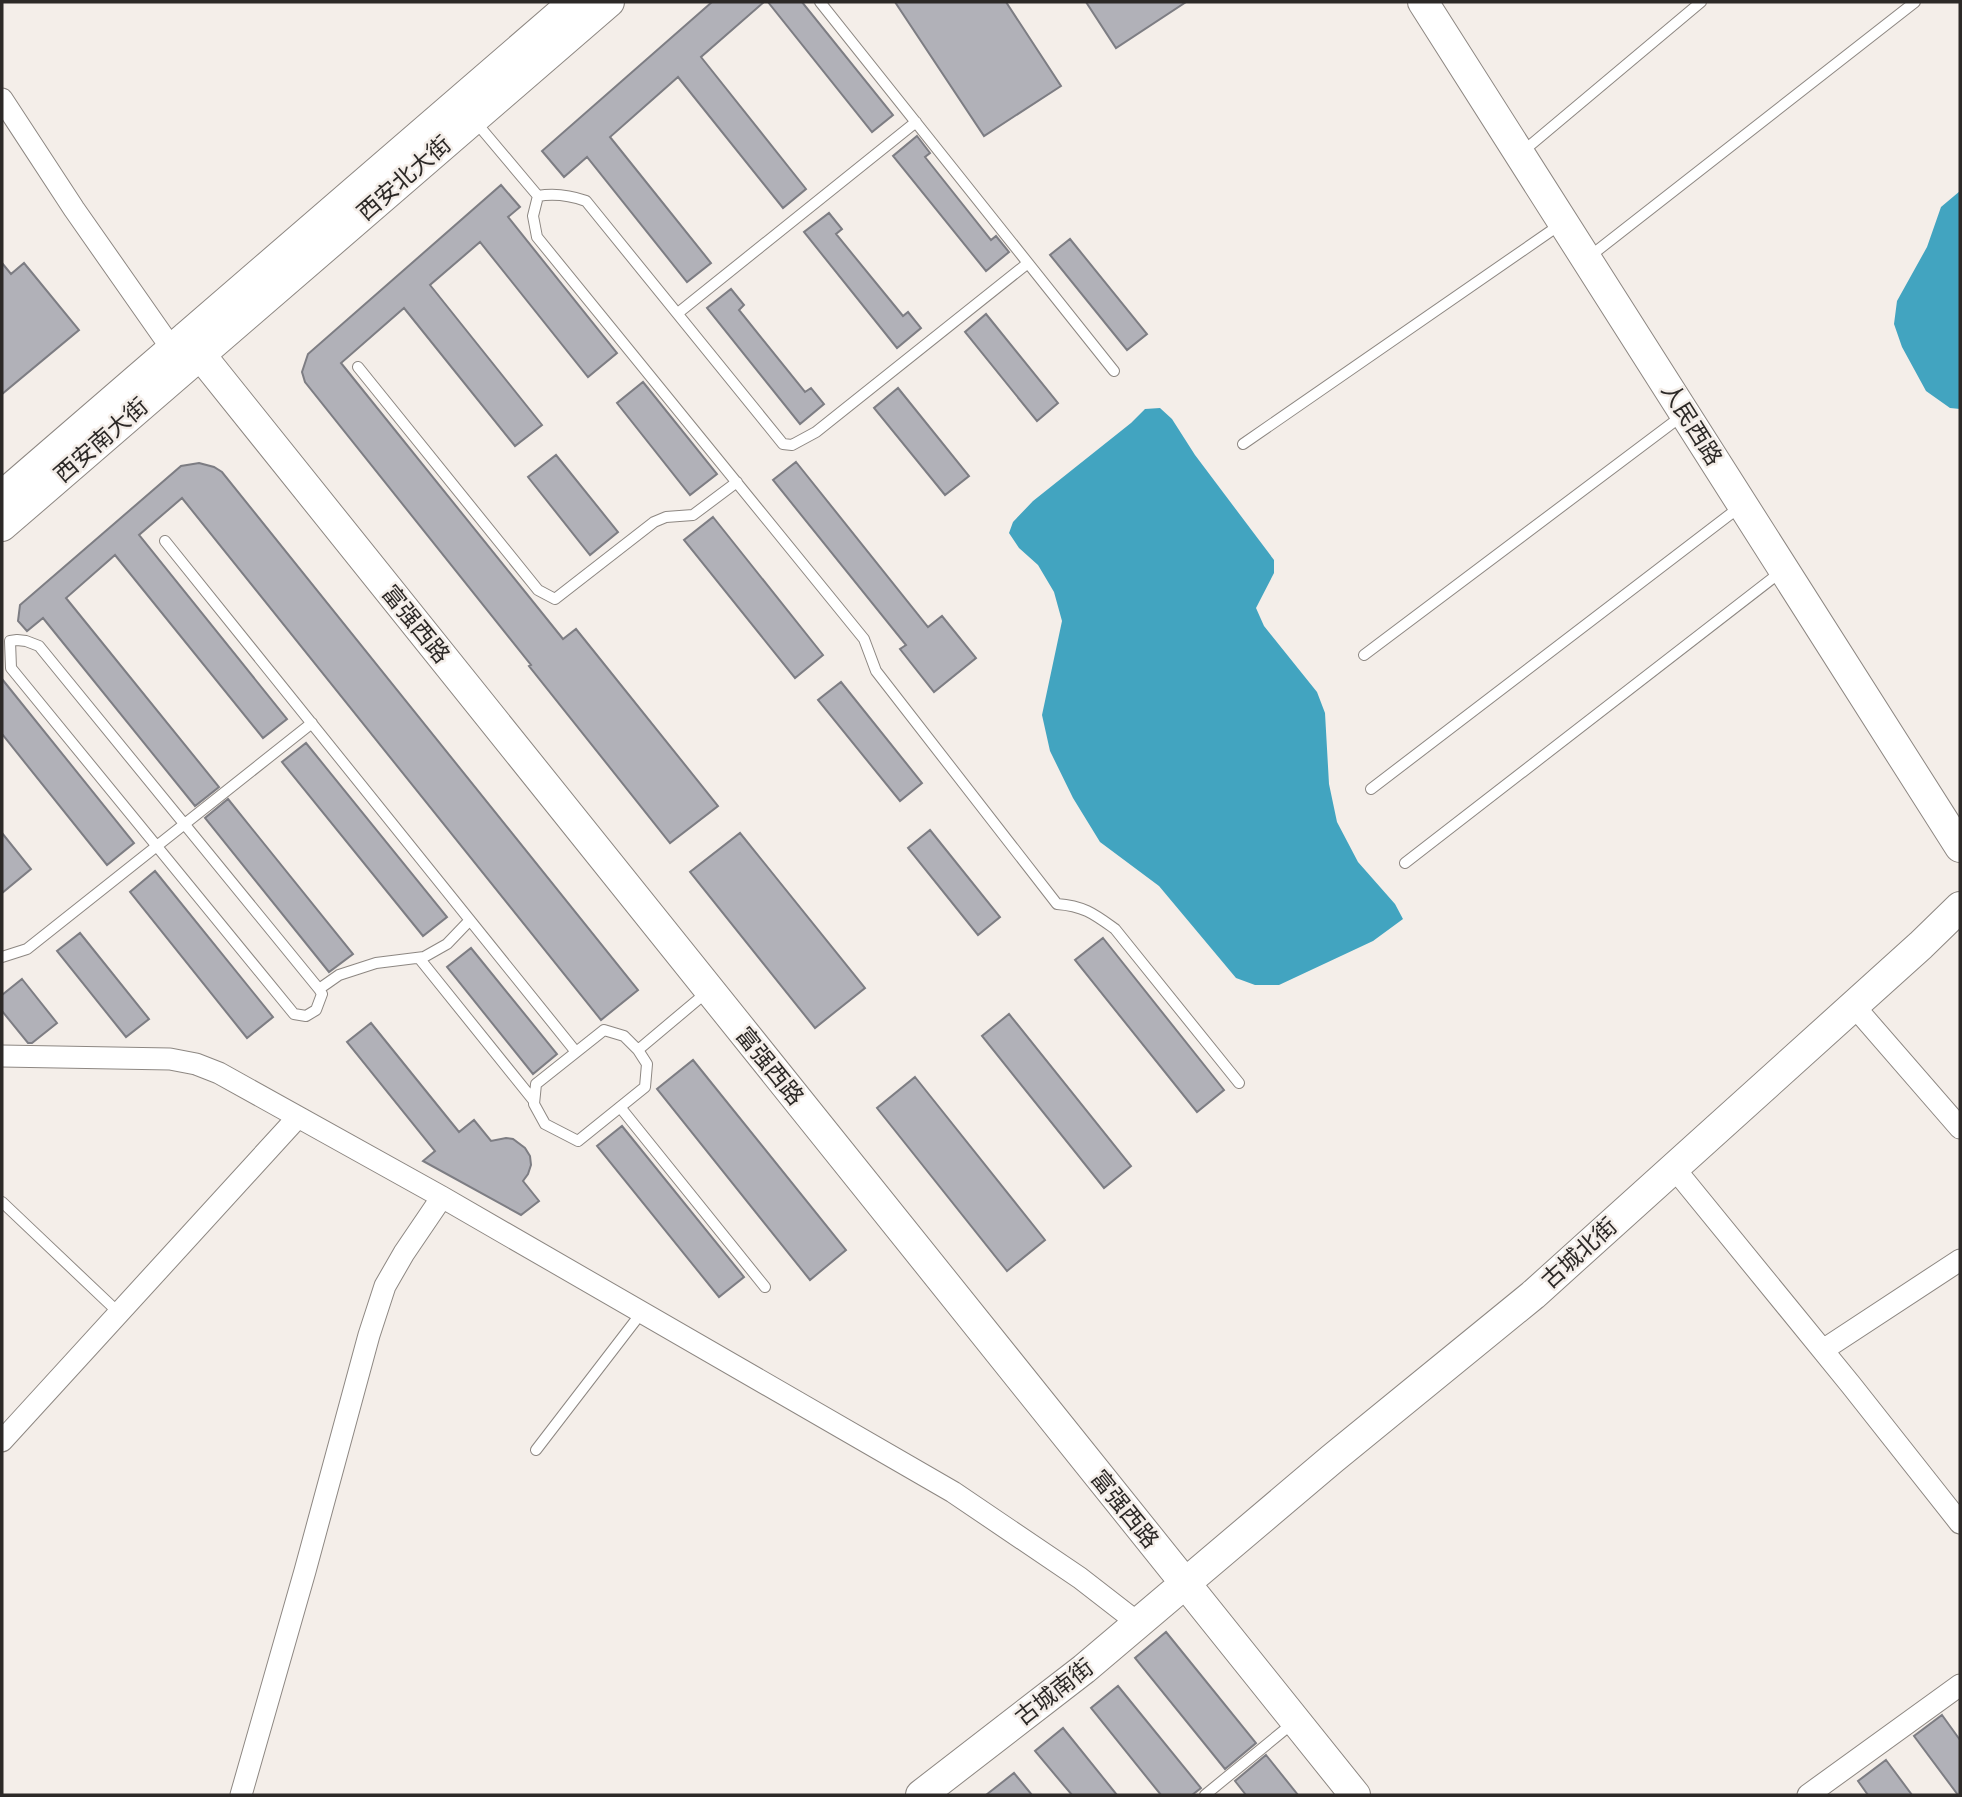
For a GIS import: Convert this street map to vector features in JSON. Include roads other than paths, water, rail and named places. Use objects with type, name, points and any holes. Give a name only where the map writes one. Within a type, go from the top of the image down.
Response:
[{"type":"street","name":"西安北大街","points":[[186,347],[574,2]]},
{"type":"street","name":"西安北大街","points":[[186,347],[473,119],[609,2]]},
{"type":"street","name":"人民西路","points":[[1423,2],[1960,847]]},
{"type":"street","points":[[2,99],[74,209],[186,347]]},
{"type":"street","name":"西安南大街","points":[[2,496],[186,347]]},
{"type":"street","name":"西安南大街","points":[[2,526],[186,347]]},
{"type":"street","name":"富强西路","points":[[186,347],[709,990],[1355,1795]]},
{"type":"street","name":"古城北街","points":[[1184,1584],[1533,1295],[1921,946],[1960,906]]},
{"type":"street","points":[[1854,1006],[1960,1128]]},
{"type":"street","points":[[2,1056],[170,1059],[196,1064],[219,1073],[442,1197],[953,1492],[1080,1578],[1138,1623]]},
{"type":"street","points":[[2,1441],[298,1116]]},
{"type":"street","points":[[1674,1168],[1960,1523]]},
{"type":"street","points":[[241,1795],[385,1286],[442,1197]]},
{"type":"street","points":[[1823,1350],[1960,1260]]},
{"type":"street","name":"古城南街","points":[[921,1795],[1084,1669],[1184,1584]]},
{"type":"street","points":[[1808,1795],[1960,1685]]},
{"type":"lane","points":[[820,2],[1114,371]]},
{"type":"lane","points":[[1520,154],[1701,2]]},
{"type":"lane","points":[[1587,259],[1915,2]]},
{"type":"lane","points":[[473,119],[538,196]]},
{"type":"lane","points":[[678,313],[916,122]]},
{"type":"lane","points":[[538,196],[553,193],[586,201],[783,444],[792,445],[816,432],[1028,263]]},
{"type":"lane","points":[[538,196],[533,216],[537,237],[864,639],[876,671],[1057,904],[1076,905],[1115,929],[1239,1083]]},
{"type":"lane","points":[[1243,444],[1563,223]]},
{"type":"lane","points":[[358,367],[538,590],[555,599],[654,522],[666,517],[693,515],[737,482]]},
{"type":"lane","points":[[1364,655],[1685,413]]},
{"type":"lane","points":[[1371,789],[1743,505]]},
{"type":"lane","points":[[165,541],[576,1052]]},
{"type":"lane","points":[[1405,863],[1784,569]]},
{"type":"lane","points":[[2,632],[10,641],[11,668],[294,1014],[306,1016],[316,1010],[322,994],[319,989],[39,646],[26,641],[10,641]]},
{"type":"lane","points":[[2,957],[27,949],[312,723]]},
{"type":"lane","points":[[319,989],[339,975],[376,963],[419,958],[447,944],[470,920]]},
{"type":"lane","points":[[419,958],[534,1101]]},
{"type":"lane","points":[[638,1050],[709,990]]},
{"type":"lane","points":[[604,1030],[624,1036],[638,1050],[647,1064],[645,1087],[578,1141],[545,1124],[534,1104],[536,1084],[576,1052],[604,1030]]},
{"type":"lane","points":[[620,1107],[765,1287]]},
{"type":"lane","points":[[2,1202],[119,1313]]},
{"type":"lane","points":[[536,1450],[642,1312]]},
{"type":"lane","points":[[1205,1795],[1295,1721]]},
{"type":"water","points":[[1960,191],[1960,409],[1950,408],[1926,391],[1902,347],[1894,324],[1897,301],[1927,247],[1941,207]]},
{"type":"water","points":[[1160,408],[1172,419],[1195,455],[1274,560],[1274,573],[1256,608],[1264,626],[1317,692],[1325,713],[1329,784],[1337,822],[1358,862],[1395,904],[1403,919],[1373,941],[1279,985],[1255,985],[1236,978],[1159,886],[1100,842],[1073,798],[1050,751],[1042,715],[1062,621],[1054,592],[1038,565],[1019,548],[1009,533],[1013,522],[1033,501],[1145,409]]}]
